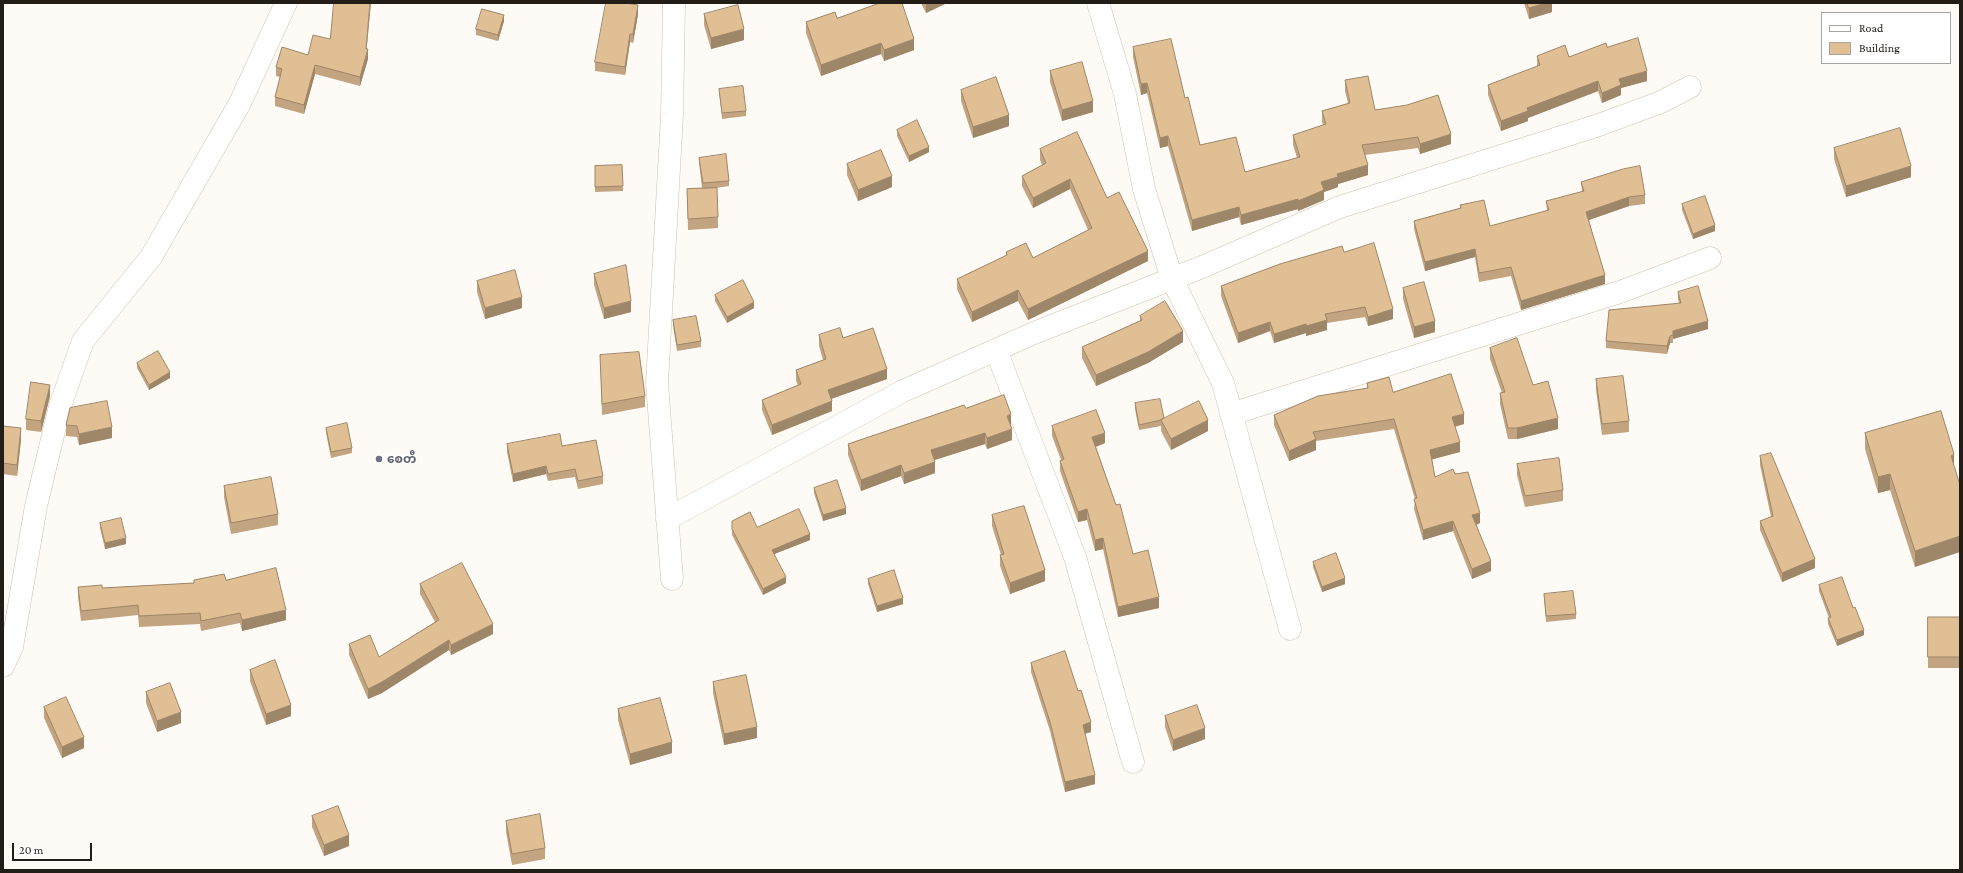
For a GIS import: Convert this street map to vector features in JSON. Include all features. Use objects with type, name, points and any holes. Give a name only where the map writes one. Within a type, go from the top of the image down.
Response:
[{"type":"street","points":[[3,666],[12,647],[36,506],[58,413],[83,341],[151,257],[240,103],[286,3]]},
{"type":"street","points":[[672,579],[657,383],[672,115],[674,3]]},
{"type":"street","points":[[1098,3],[1125,94],[1144,189],[1172,279],[1223,383],[1290,629]]},
{"type":"street","points":[[668,519],[903,391],[1034,333],[1172,279],[1340,207],[1599,125],[1661,102],[1690,87]]},
{"type":"street","points":[[1231,414],[1620,292],[1710,258]]},
{"type":"street","points":[[996,350],[1075,557],[1133,762]]},
{"type":"building","points":[[334,3],[370,3],[366,49],[368,49],[360,77],[315,65],[304,105],[275,97],[282,69],[276,67],[282,47],[308,55],[313,35],[330,39]]},
{"type":"building","points":[[606,3],[638,5],[633,34],[630,34],[625,67],[595,62]]},
{"type":"building","points":[[880,3],[902,3],[914,39],[884,50],[881,43],[821,65],[806,22],[835,12],[837,18]]},
{"type":"building","points":[[1527,3],[1546,3],[1529,8]]},
{"type":"building","points":[[738,5],[744,29],[711,38],[704,14]]},
{"type":"building","points":[[482,9],[504,15],[498,35],[476,29]]},
{"type":"building","points":[[1638,38],[1647,71],[1619,79],[1621,85],[1602,93],[1598,81],[1527,108],[1528,111],[1501,121],[1488,85],[1540,65],[1537,56],[1565,45],[1569,57],[1606,43],[1607,47]]},
{"type":"building","points":[[1171,39],[1185,98],[1188,97],[1200,145],[1236,137],[1245,172],[1300,157],[1293,135],[1326,124],[1322,111],[1350,103],[1345,80],[1368,76],[1375,110],[1407,105],[1438,95],[1451,134],[1420,144],[1418,137],[1362,145],[1368,165],[1337,174],[1338,177],[1321,182],[1324,190],[1298,201],[1298,199],[1241,215],[1239,207],[1192,220],[1168,136],[1160,138],[1147,83],[1141,84],[1133,47]]},
{"type":"building","points":[[1082,62],[1093,101],[1062,110],[1050,71]]},
{"type":"building","points":[[996,77],[1009,115],[973,127],[961,90]]},
{"type":"building","points":[[743,86],[746,111],[722,113],[719,89]]},
{"type":"building","points":[[917,120],[929,147],[909,156],[897,130]]},
{"type":"building","points":[[1900,128],[1911,166],[1846,186],[1834,148]]},
{"type":"building","points":[[1077,132],[1107,198],[1119,192],[1148,251],[1028,309],[1018,290],[972,312],[957,279],[1007,255],[1006,252],[1026,243],[1033,258],[1092,228],[1070,179],[1033,198],[1022,176],[1046,163],[1040,149]]},
{"type":"building","points":[[881,150],[892,176],[858,190],[847,164]]},
{"type":"building","points":[[726,154],[729,181],[703,183],[699,158]]},
{"type":"building","points":[[622,165],[623,186],[595,187],[595,166]]},
{"type":"building","points":[[1640,166],[1645,195],[1629,197],[1586,212],[1605,275],[1521,301],[1511,267],[1479,273],[1475,249],[1425,262],[1414,221],[1461,208],[1460,205],[1484,200],[1490,226],[1549,210],[1546,201],[1584,191],[1581,182],[1623,169]]},
{"type":"building","points":[[717,188],[718,217],[688,219],[687,189]]},
{"type":"building","points":[[1705,196],[1715,225],[1693,234],[1682,204]]},
{"type":"building","points":[[1374,243],[1393,309],[1368,317],[1365,307],[1325,314],[1327,320],[1306,326],[1306,324],[1274,334],[1270,322],[1238,333],[1221,286],[1280,264],[1342,246],[1344,252]]},
{"type":"building","points":[[626,265],[631,301],[604,308],[594,274]]},
{"type":"building","points":[[515,270],[522,297],[485,308],[477,281]]},
{"type":"building","points":[[743,280],[754,302],[727,317],[715,295]]},
{"type":"building","points":[[1424,282],[1435,321],[1414,327],[1403,288]]},
{"type":"building","points":[[1698,286],[1708,321],[1673,331],[1673,335],[1670,336],[1667,346],[1606,341],[1609,310],[1681,303],[1678,292]]},
{"type":"building","points":[[1165,301],[1183,331],[1148,352],[1096,375],[1082,347],[1142,320],[1140,316]]},
{"type":"building","points":[[696,316],[701,341],[677,345],[673,320]]},
{"type":"building","points":[[840,328],[843,338],[873,328],[887,369],[828,390],[832,401],[772,425],[762,400],[801,384],[796,370],[826,359],[819,335]]},
{"type":"building","points":[[1517,338],[1533,385],[1548,381],[1558,418],[1517,428],[1508,428],[1500,393],[1505,392],[1490,348]]},
{"type":"building","points":[[158,351],[170,372],[149,385],[137,363]]},
{"type":"building","points":[[639,352],[645,396],[602,404],[600,355]]},
{"type":"building","points":[[1451,374],[1464,414],[1452,417],[1460,442],[1430,450],[1435,477],[1453,469],[1455,474],[1468,472],[1480,513],[1472,515],[1491,561],[1472,569],[1453,521],[1423,530],[1414,499],[1417,498],[1394,419],[1313,432],[1316,439],[1289,451],[1274,415],[1318,396],[1368,388],[1367,383],[1389,377],[1393,392]]},
{"type":"building","points":[[1623,376],[1629,421],[1602,424],[1596,379]]},
{"type":"building","points":[[31,382],[50,385],[41,421],[26,419]]},
{"type":"building","points":[[1004,395],[1011,414],[1007,416],[1012,429],[987,438],[985,433],[931,450],[935,462],[904,473],[901,465],[861,480],[848,444],[964,405],[966,408]]},
{"type":"building","points":[[1160,399],[1164,418],[1139,425],[1135,403]]},
{"type":"building","points":[[107,401],[112,427],[79,434],[77,426],[66,425],[70,408]]},
{"type":"building","points":[[1199,401],[1208,420],[1171,439],[1161,420]]},
{"type":"building","points":[[1096,410],[1105,433],[1092,437],[1116,505],[1120,504],[1133,554],[1148,550],[1159,597],[1118,607],[1103,538],[1095,540],[1087,509],[1078,512],[1060,461],[1064,459],[1052,426]]},
{"type":"building","points":[[1941,411],[1954,454],[1951,456],[1960,485],[1960,536],[1915,551],[1890,474],[1878,477],[1865,433]]},
{"type":"building","points":[[347,423],[352,448],[331,452],[326,428]]},
{"type":"building","points":[[3,426],[21,428],[17,465],[3,463]]},
{"type":"building","points":[[560,434],[562,446],[596,440],[603,476],[578,481],[575,469],[548,474],[546,466],[513,474],[507,444]]},
{"type":"building","points":[[1771,453],[1815,559],[1782,573],[1760,521],[1773,516],[1760,456]]},
{"type":"building","points":[[1559,458],[1563,490],[1525,496],[1517,464]]},
{"type":"building","points":[[271,477],[278,514],[231,523],[224,486]]},
{"type":"building","points":[[837,480],[846,508],[823,515],[814,488]]},
{"type":"building","points":[[1024,506],[1045,570],[1010,583],[1000,555],[1004,554],[992,515]]},
{"type":"building","points":[[799,509],[810,534],[772,550],[786,577],[763,589],[732,529],[732,521],[750,512],[757,527]]},
{"type":"building","points":[[121,518],[126,538],[105,543],[100,523]]},
{"type":"building","points":[[1336,553],[1345,578],[1322,587],[1313,562]]},
{"type":"building","points":[[462,563],[493,624],[451,645],[449,640],[382,682],[368,689],[349,644],[370,635],[379,657],[439,620],[420,584]]},
{"type":"building","points":[[276,568],[286,610],[242,620],[240,613],[201,621],[200,613],[139,616],[138,605],[81,611],[78,587],[102,585],[102,588],[194,583],[194,580],[224,574],[226,580]]},
{"type":"building","points":[[894,570],[903,598],[877,606],[868,579]]},
{"type":"building","points":[[1842,577],[1853,608],[1855,607],[1864,630],[1837,640],[1828,618],[1831,617],[1819,585]]},
{"type":"building","points":[[1573,591],[1576,614],[1546,616],[1544,594]]},
{"type":"building","points":[[1928,617],[1960,617],[1960,657],[1928,657]]},
{"type":"building","points":[[1065,651],[1078,691],[1081,690],[1091,722],[1083,725],[1095,775],[1065,782],[1050,722],[1031,663]]},
{"type":"building","points":[[275,660],[291,705],[266,714],[250,670]]},
{"type":"building","points":[[746,675],[757,727],[724,734],[713,682]]},
{"type":"building","points":[[170,683],[181,712],[157,721],[146,692]]},
{"type":"building","points":[[66,697],[84,737],[62,747],[44,707]]},
{"type":"building","points":[[660,698],[672,742],[630,754],[618,709]]},
{"type":"building","points":[[1197,705],[1205,728],[1173,740],[1165,716]]},
{"type":"building","points":[[338,806],[349,835],[324,845],[312,816]]},
{"type":"building","points":[[540,814],[545,848],[512,854],[506,821]]},
{"type":"place","name":"စေတီ","points":[[379,459]]}]
